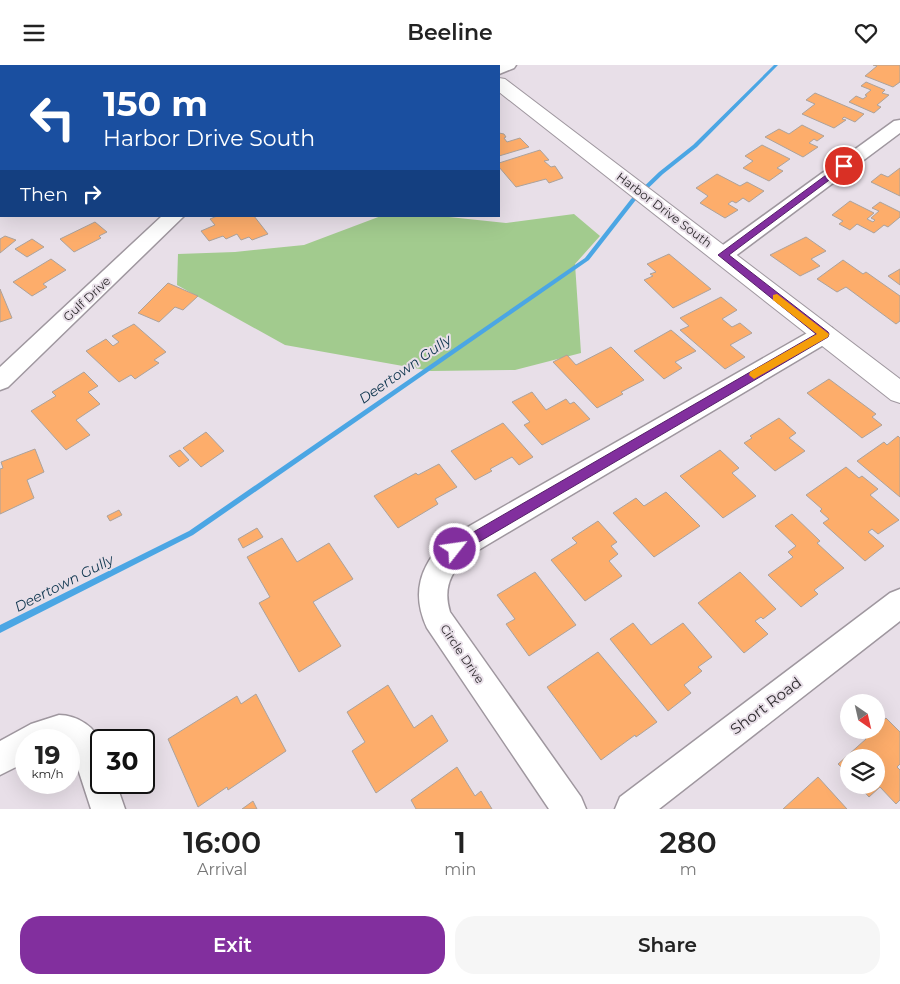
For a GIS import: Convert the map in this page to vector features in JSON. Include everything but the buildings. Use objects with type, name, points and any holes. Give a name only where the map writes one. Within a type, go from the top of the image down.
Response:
[{"type":"street","name":"Harbor Drive South","points":[[500,84],[900,392]]},
{"type":"street","points":[[723,255],[900,125]]},
{"type":"street","name":"Gulf Drive","points":[[0,381],[173,217]]},
{"type":"street","name":"Circle Drive","points":[[569,809],[437,617],[432,603],[432,588],[440,567],[455,549],[824,334]]},
{"type":"street","name":"Short Road","points":[[632,809],[900,603]]},
{"type":"street","points":[[80,740],[89,756],[108,809]]},
{"type":"street","points":[[0,759],[15,750]]},
{"type":"green space","points":[[574,214],[600,236],[575,264],[581,353],[515,370],[431,371],[285,345],[177,285],[178,254],[235,252],[304,245],[378,217],[449,217],[506,223]]},
{"type":"waterway","name":"Deertown Gully","points":[[0,629],[191,533],[587,259],[633,200],[661,173],[695,146],[776,65]]},
{"type":"slow traffic","points":[[754,375],[824,334],[777,297]]},
{"type":"route","points":[[455,549],[824,334],[723,255],[844,166]]}]
